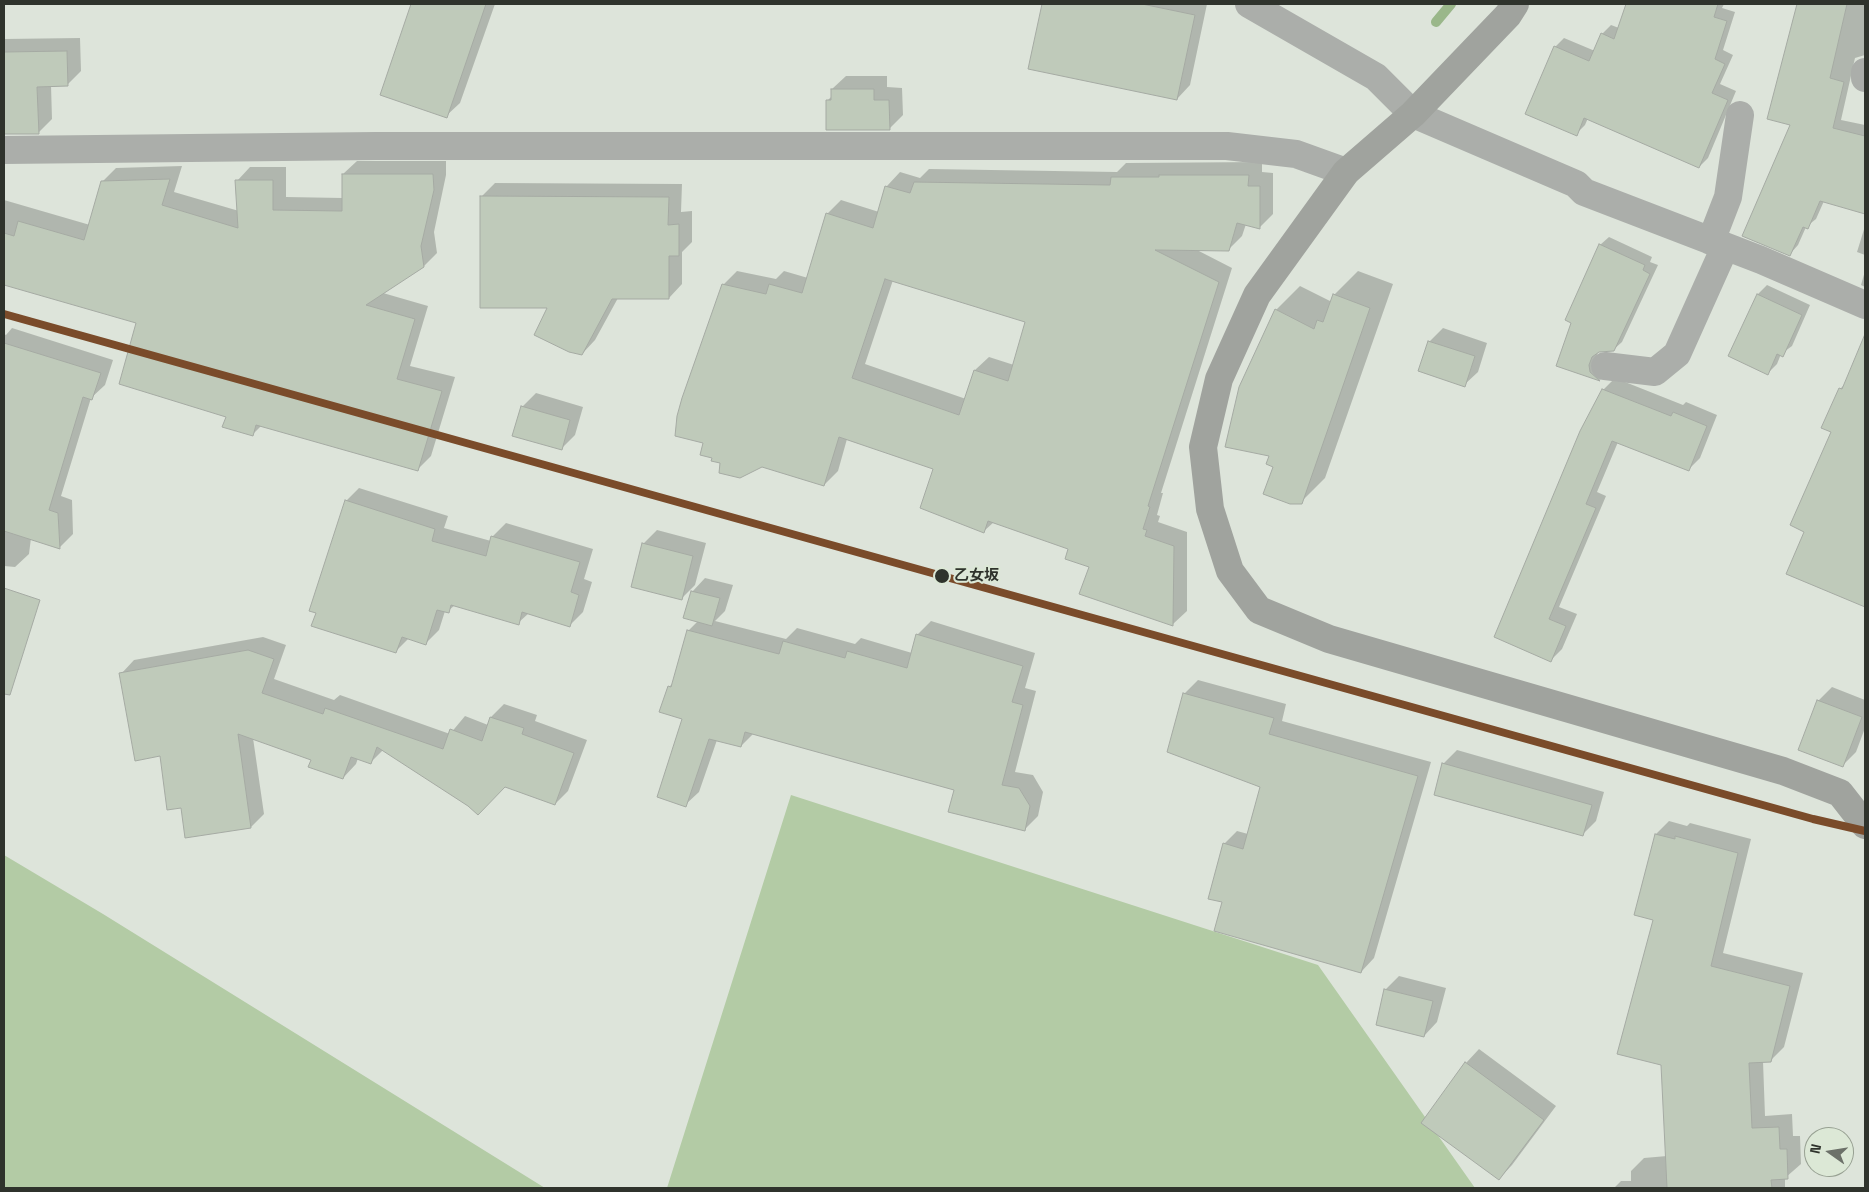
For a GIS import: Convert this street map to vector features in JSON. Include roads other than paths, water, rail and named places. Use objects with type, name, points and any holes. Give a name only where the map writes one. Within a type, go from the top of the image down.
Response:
[{"type":"street","points":[[1249,4],[1376,77],[1413,114],[1576,184],[1584,192],[1718,244],[1865,305]]},
{"type":"street","points":[[1515,4],[1508,15],[1413,114],[1346,172],[1257,295],[1220,379],[1203,447],[1210,509],[1230,571],[1259,610],[1329,639],[1783,771],[1840,793],[1865,825]]},
{"type":"street","points":[[1865,72],[1865,78]]},
{"type":"street","points":[[1605,366],[1654,372],[1677,354],[1718,244],[1728,197],[1740,115]]},
{"type":"street","points":[[4,150],[376,146],[1227,146],[1296,154],[1346,172]]},
{"type":"waterway","points":[[1436,22],[1451,4]]},
{"type":"place","name":"乙女坂","points":[[942,576]]}]
